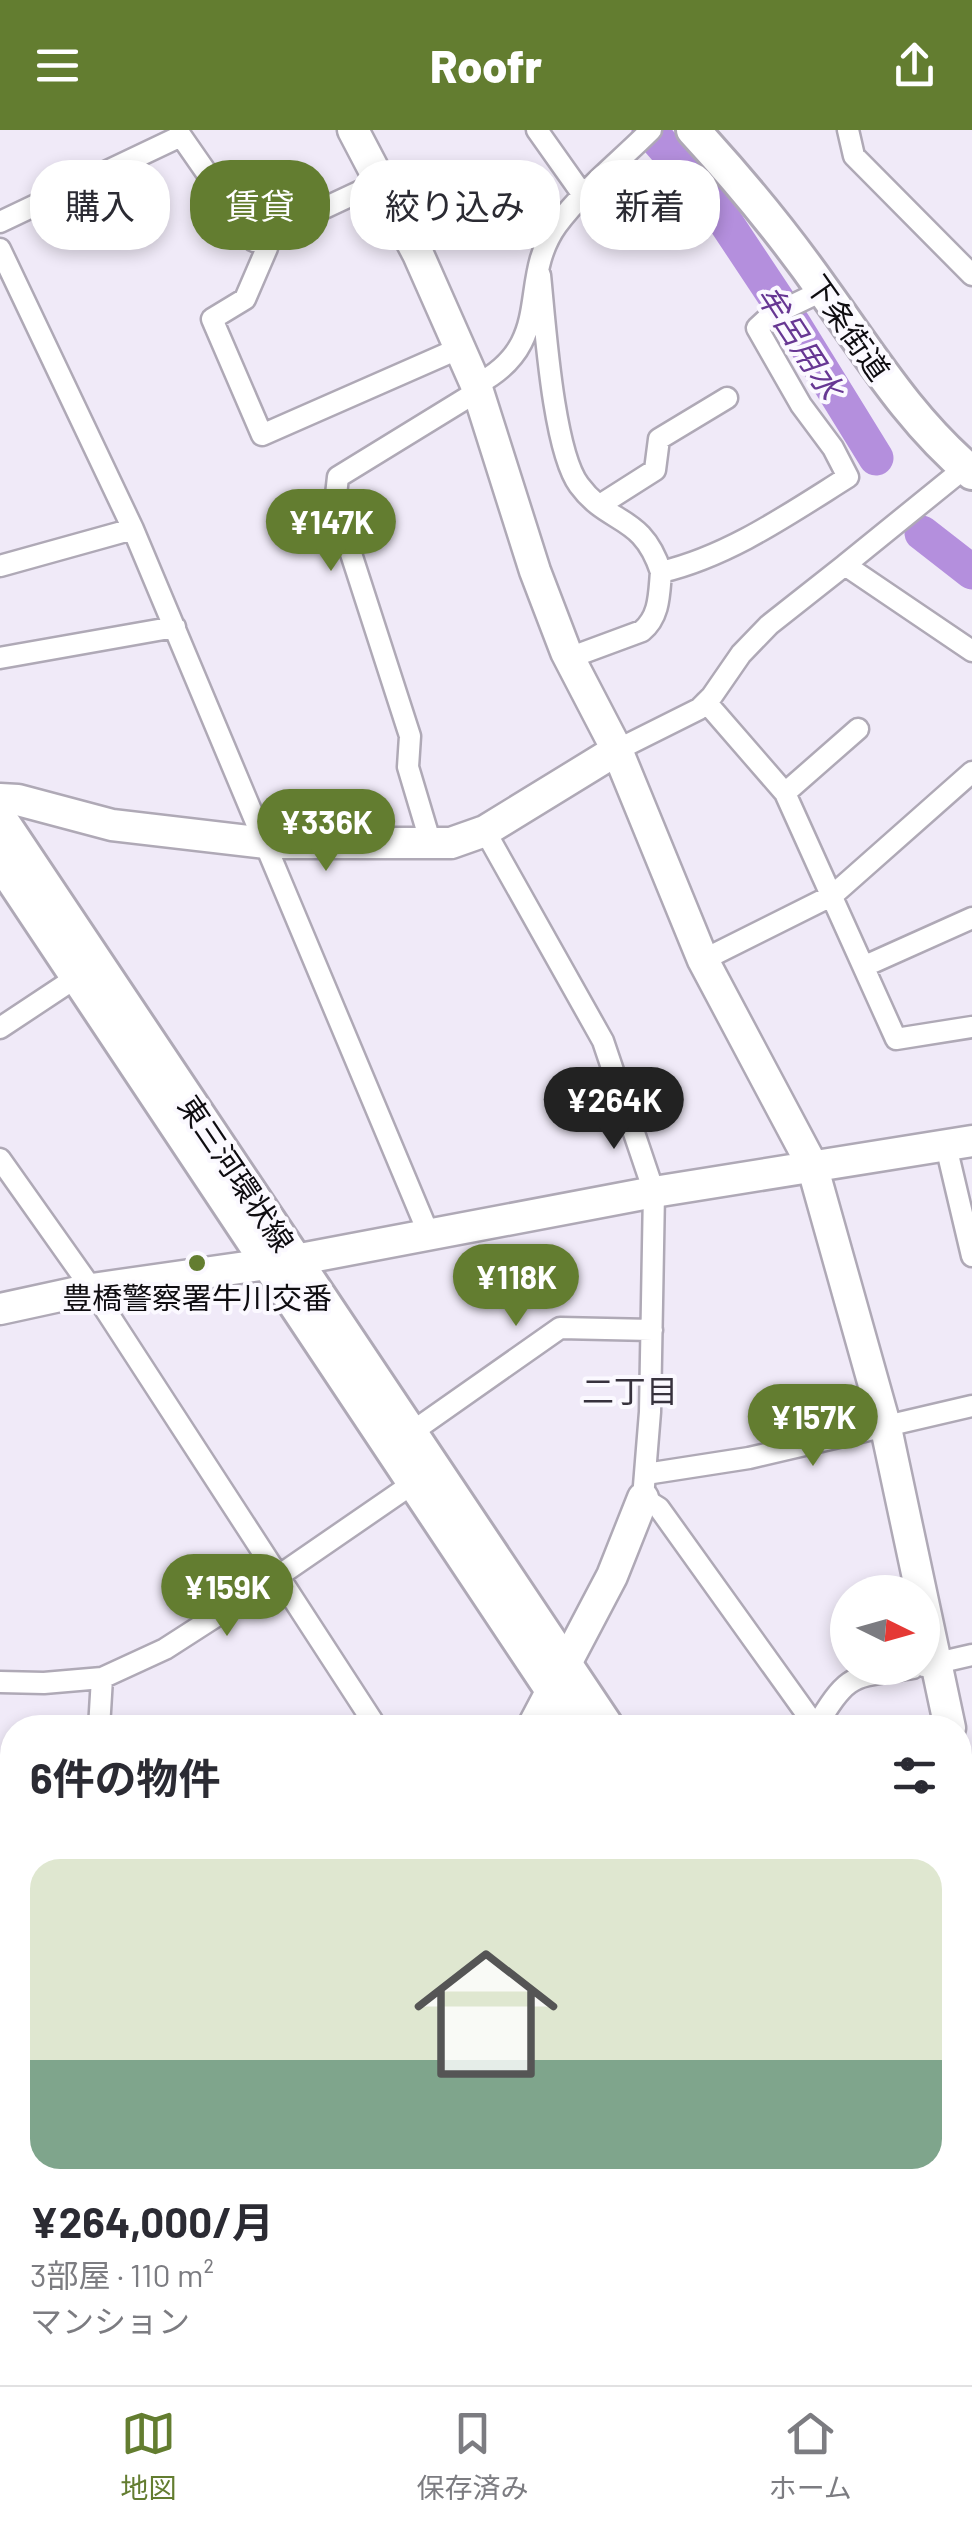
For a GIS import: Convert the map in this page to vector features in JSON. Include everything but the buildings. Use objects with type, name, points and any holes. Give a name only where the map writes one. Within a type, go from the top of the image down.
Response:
[{"type":"main road","name":"下条街道","points":[[693,130],[740,181],[824,290],[886,382],[969,467]]},
{"type":"main road","name":"東三河環状線","points":[[0,818],[88,969],[283,1262],[415,1482],[559,1677],[596,1715]]},
{"type":"main road","name":"東三河環状線","points":[[0,861],[88,969]]},
{"type":"main road","name":"東三河環状線","points":[[283,1262],[412,1432],[559,1677],[573,1715]]},
{"type":"street","points":[[353,130],[370,160]]},
{"type":"street","points":[[537,130],[580,191]]},
{"type":"street","points":[[848,130],[854,156],[972,275]]},
{"type":"street","points":[[620,160],[646,135]]},
{"type":"street","points":[[0,222],[181,136],[198,160]]},
{"type":"street","points":[[432,844],[408,767],[410,736],[335,504],[338,477],[501,372],[518,354],[544,249],[556,226],[580,198]]},
{"type":"street","points":[[0,249],[134,530],[430,1237]]},
{"type":"street","points":[[266,250],[245,300],[212,319],[262,435],[460,348]]},
{"type":"street","points":[[414,250],[477,388],[535,571],[569,658],[618,750],[704,960],[812,1165],[886,1428],[910,1575]]},
{"type":"street","points":[[540,275],[552,386],[568,465],[580,486],[600,506],[646,538],[660,572],[656,614],[650,625],[569,658]]},
{"type":"street","points":[[660,572],[724,550],[848,476],[757,328],[770,316],[824,290]]},
{"type":"street","points":[[600,506],[655,470],[660,439],[727,398]]},
{"type":"street","points":[[0,799],[112,825],[266,843],[451,843],[486,831],[618,750],[706,702],[740,654],[769,625],[969,467]]},
{"type":"street","points":[[0,566],[134,530]]},
{"type":"street","points":[[845,565],[972,651]]},
{"type":"street","points":[[0,658],[175,628]]},
{"type":"street","points":[[706,702],[785,793],[896,1039],[972,1027]]},
{"type":"street","points":[[785,793],[858,729]]},
{"type":"street","points":[[704,960],[833,894],[972,772]]},
{"type":"street","points":[[486,831],[603,1041],[654,1192],[644,1486],[612,1576],[539,1715]]},
{"type":"street","points":[[865,966],[972,918]]},
{"type":"street","points":[[0,1028],[88,969]]},
{"type":"street","points":[[0,1309],[92,1288],[283,1262],[654,1192],[959,1144],[972,1256]]},
{"type":"street","points":[[0,1158],[92,1288],[368,1715]]},
{"type":"street","points":[[412,1432],[560,1328],[652,1330]]},
{"type":"street","points":[[644,1486],[972,1406]]},
{"type":"street","points":[[0,1682],[102,1678],[165,1649],[278,1578],[415,1482]]},
{"type":"street","points":[[644,1486],[807,1715]]},
{"type":"street","points":[[940,1662],[972,1656]]},
{"type":"street","points":[[101,1715],[102,1678]]},
{"type":"street","points":[[824,1715],[844,1685]]},
{"type":"street","points":[[932,1685],[945,1715]]},
{"type":"waterway","name":"牟呂用水","points":[[649,130],[713,203],[876,458]]},
{"type":"waterway","name":"牟呂用水","points":[[922,533],[972,572]]},
{"type":"place","name":"豊橋警察署牛川交番","points":[[197,1263]]},
{"type":"district","name":"二丁目","points":[[630,1390]]}]
